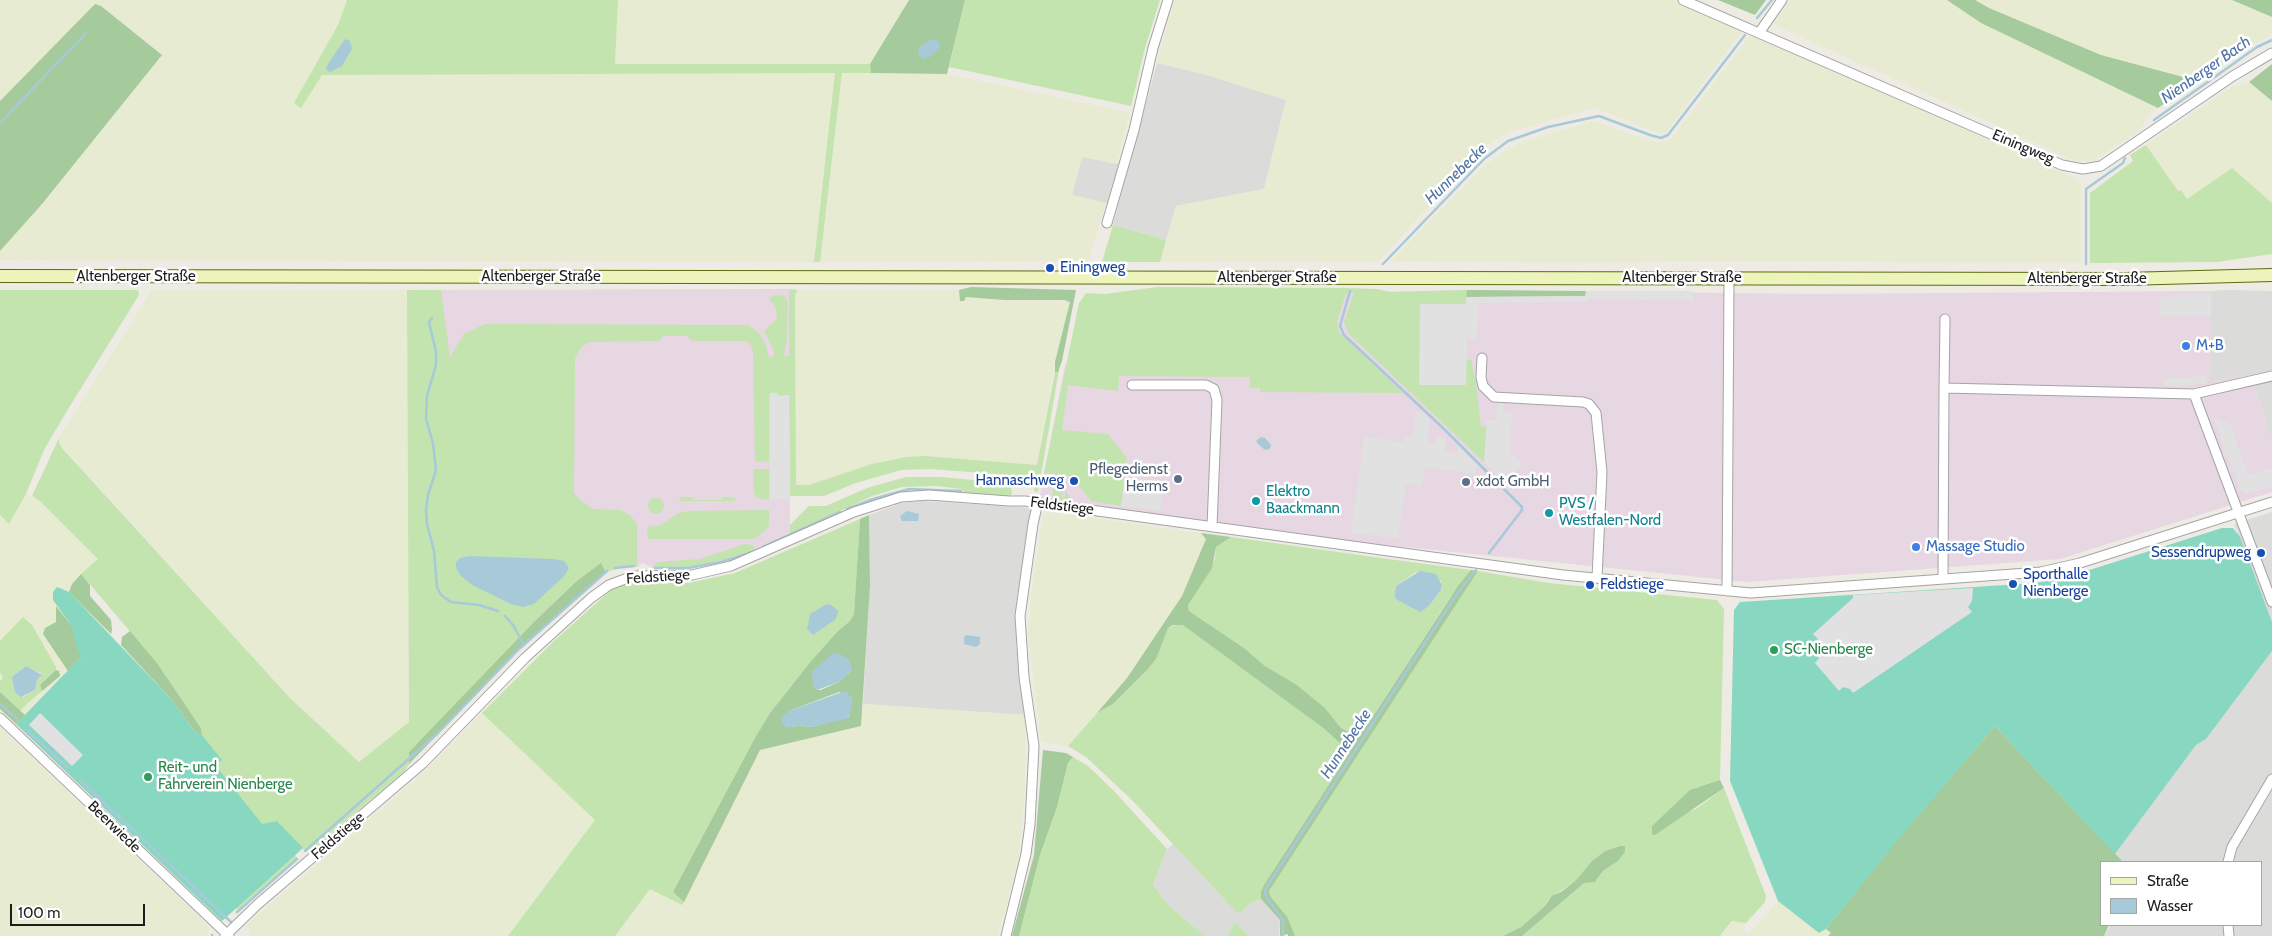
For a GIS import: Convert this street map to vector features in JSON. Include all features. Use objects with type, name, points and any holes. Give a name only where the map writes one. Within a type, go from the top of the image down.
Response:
[{"type":"main road","name":"Altenberger Straße","points":[[0,276],[2125,279],[2272,275]]},
{"type":"street","points":[[1107,223],[1126,158],[1153,48],[1168,0]]},
{"type":"street","name":"Einingweg","points":[[1683,0],[2062,164],[2083,169],[2101,166],[2234,76],[2272,53]]},
{"type":"street","points":[[1759,33],[1782,0]]},
{"type":"street","points":[[1727,591],[1729,278]]},
{"type":"street","points":[[1943,579],[1945,319]]},
{"type":"street","points":[[1482,358],[1481,377],[1483,386],[1494,397],[1583,402],[1589,404],[1596,412],[1602,472],[1597,578]]},
{"type":"street","points":[[1944,388],[2194,394],[2272,376]]},
{"type":"street","points":[[1132,385],[1206,385],[1214,389],[1217,400],[1212,527]]},
{"type":"street","points":[[2194,394],[2272,602]]},
{"type":"street","name":"Feldstiege","points":[[227,935],[258,904],[423,763],[525,658],[595,595],[616,581],[633,576],[692,575],[731,566],[854,512],[901,497],[929,495],[1038,502],[1524,570],[1751,593],[2018,575],[2058,568],[2272,502]]},
{"type":"street","points":[[1006,936],[1026,854],[1030,824],[1034,746],[1023,668],[1020,616],[1033,524],[1038,502]]},
{"type":"street","name":"Beerwiede","points":[[0,718],[227,935]]},
{"type":"street","points":[[2228,861],[2232,847],[2272,779]]},
{"type":"shaded area","points":[[1157,63],[1207,75],[1286,100],[1264,189],[1176,206],[1166,240],[1113,225],[1118,206],[1072,195],[1082,156],[1129,166]]},
{"type":"shaded area","points":[[789,289],[790,535],[751,552],[689,568],[653,568],[643,563],[637,567],[624,567],[605,572],[601,564],[577,581],[407,290]]},
{"type":"shaded area","name":"Feldstiege","points":[[1467,290],[1815,294],[2211,291],[2210,382],[2251,374],[2272,442],[2272,492],[2060,559],[1748,582],[1099,516],[1038,505],[1065,365],[1326,293]]},
{"type":"shaded area","points":[[1586,291],[1693,291],[1694,301],[1587,299],[1586,302],[1478,303],[1477,340],[1467,339],[1466,385],[1419,385],[1420,304],[1466,304],[1466,297],[1585,296]]},
{"type":"shaded area","points":[[2211,291],[2272,291],[2272,442],[2251,374],[2210,383]]},
{"type":"shaded area","points":[[2211,294],[2211,315],[2160,317],[2160,296]]},
{"type":"shaded area","points":[[2206,376],[2206,384],[2164,386],[2164,378]]},
{"type":"shaded area","points":[[770,393],[777,393],[778,396],[789,395],[790,499],[770,499]]},
{"type":"shaded area","points":[[1503,404],[1503,411],[1512,412],[1510,452],[1522,464],[1504,482],[1484,462],[1487,420],[1496,420],[1497,405]]},
{"type":"shaded area","points":[[1416,411],[1423,412],[1430,420],[1427,442],[1435,443],[1435,437],[1446,438],[1445,451],[1457,453],[1458,446],[1476,464],[1475,474],[1425,467],[1422,486],[1406,484],[1398,538],[1351,533],[1364,437],[1403,442],[1404,436],[1412,437]]},
{"type":"shaded area","points":[[2216,417],[2231,425],[2248,475],[2272,468],[2272,486],[2251,493],[2246,493],[2240,489],[2228,456],[2226,457],[2223,449],[2215,422]]},
{"type":"shaded area","points":[[1125,478],[1165,482],[1160,511],[1121,506]]},
{"type":"shaded area","points":[[923,501],[1032,508],[1017,597],[1016,645],[1025,715],[863,704],[870,586],[869,515],[902,503]]},
{"type":"shaded area","points":[[2272,512],[2272,622],[2234,524]]},
{"type":"shaded area","points":[[1973,588],[1972,601],[1968,607],[1972,612],[1853,693],[1850,689],[1843,687],[1839,691],[1815,663],[1819,658],[1812,649],[1813,644],[1818,639],[1813,634],[1853,598],[1853,595]]},
{"type":"shaded area","points":[[2272,651],[2272,936],[2104,936],[2110,926],[2262,926],[2262,861],[2122,861],[2115,854],[2196,745],[2206,739]]},
{"type":"shaded area","points":[[40,713],[83,755],[72,766],[29,725]]},
{"type":"shaded area","points":[[1173,844],[1238,914],[1254,901],[1261,899],[1280,920],[1279,936],[1249,936],[1235,922],[1227,936],[1205,936],[1169,906],[1153,885],[1167,849]]},
{"type":"green space","points":[[0,0],[347,0],[322,75],[836,73],[814,262],[0,260],[0,251],[42,204],[162,55],[101,6],[95,4],[0,101]]},
{"type":"green space","points":[[347,0],[618,0],[615,64],[870,64],[871,73],[842,73],[820,262],[814,262],[835,73],[322,75],[301,108],[294,103],[338,25]]},
{"type":"green space","points":[[618,0],[909,0],[870,64],[615,64]]},
{"type":"green space","points":[[909,0],[965,0],[947,74],[871,73],[870,64]]},
{"type":"green space","points":[[965,0],[1160,0],[1145,48],[1131,106],[949,67]]},
{"type":"green space","points":[[1175,0],[1673,0],[1743,30],[1666,132],[1661,134],[1595,108],[1512,131],[1488,144],[1471,160],[1378,262],[1160,262],[1176,206],[1264,189],[1286,100],[1207,75],[1157,63]]},
{"type":"green space","points":[[1718,0],[1766,0],[1755,15]]},
{"type":"green space","points":[[1791,0],[1947,0],[1981,23],[2158,108],[2150,114],[2140,130],[2095,160],[2075,161],[1773,24]]},
{"type":"green space","points":[[1947,0],[1975,0],[1989,8],[2101,55],[2198,81],[2158,108],[1981,23]]},
{"type":"green space","points":[[1975,0],[2232,0],[2272,17],[2272,34],[2239,53],[2198,81],[2101,55],[1989,8]]},
{"type":"green space","points":[[2232,0],[2272,0],[2272,17]]},
{"type":"green space","points":[[95,4],[101,6],[162,55],[42,204],[0,251],[0,101]]},
{"type":"green space","points":[[1752,33],[2081,181],[2081,263],[1391,261],[1480,170],[1497,156],[1519,143],[1590,122],[1597,122],[1656,143],[1666,142],[1673,136]]},
{"type":"green space","points":[[2272,64],[2272,101],[2249,82]]},
{"type":"green space","points":[[842,73],[947,74],[1130,113],[1116,164],[1082,157],[1072,195],[1106,203],[1088,261],[820,262]]},
{"type":"green space","points":[[2249,82],[2272,101],[2272,203],[2232,168],[2187,199],[2178,191],[2146,145],[2233,86]]},
{"type":"green space","points":[[2146,145],[2178,191],[2181,190],[2187,199],[2232,168],[2272,203],[2272,254],[2217,262],[2090,263],[2090,193],[2133,161],[2130,155]]},
{"type":"green space","points":[[1113,225],[1166,240],[1160,262],[1102,262]]},
{"type":"green space","points":[[971,287],[1076,290],[1062,361],[1058,372],[1055,372],[1055,362],[1070,302],[1064,300],[1004,300],[966,297],[964,301],[960,301],[959,290]]},
{"type":"green space","points":[[1157,287],[1343,288],[1377,289],[1390,292],[1467,290],[1467,304],[1419,385],[1466,385],[1466,361],[1471,359],[1481,427],[1487,426],[1484,462],[1349,334],[1344,322],[1354,293],[1346,293],[1337,322],[1339,332],[1403,393],[1260,392],[1260,388],[1250,388],[1250,377],[1119,376],[1118,391],[1068,385],[1062,430],[1108,434],[1127,458],[1121,506],[1091,501],[1071,476],[1044,473],[1079,303],[1086,293],[1105,294]]},
{"type":"green space","points":[[789,289],[798,290],[795,294],[796,485],[809,485],[872,464],[906,457],[925,456],[1037,465],[1055,372],[1059,370],[1038,492],[1034,491],[1035,477],[930,469],[901,470],[856,483],[824,496],[790,496],[789,396],[769,394],[769,461],[755,462],[753,352],[751,345],[747,341],[693,341],[687,336],[664,336],[659,341],[590,342],[582,346],[575,358],[574,493],[581,501],[593,509],[620,510],[630,515],[637,524],[637,567],[624,567],[605,572],[601,563],[409,752],[409,764],[404,772],[313,848],[304,850],[277,821],[297,858],[236,909],[236,903],[155,782],[221,760],[202,735],[201,728],[157,663],[81,574],[98,559],[40,501],[32,496],[59,438],[59,443],[63,449],[290,698],[359,762],[409,722],[407,290],[441,290],[450,357],[464,334],[485,324],[748,325],[758,332],[765,343],[769,357],[773,357],[774,351],[764,331],[775,321],[777,316],[776,308],[769,298],[775,295],[784,296],[788,302],[787,338],[784,356],[789,356]]},
{"type":"green space","points":[[0,290],[138,290],[139,295],[44,450],[26,494],[9,524],[0,515]]},
{"type":"green space","points":[[152,290],[407,290],[409,722],[359,762],[290,698],[59,443],[59,438]]},
{"type":"green space","points":[[798,290],[959,290],[960,299],[966,297],[1004,300],[1069,301],[1070,304],[1055,365],[1037,465],[925,456],[906,457],[872,464],[809,485],[796,485],[795,293]]},
{"type":"green space","points":[[1467,290],[1586,291],[1586,296],[1466,297]]},
{"type":"green space","points":[[753,469],[769,469],[769,500],[757,498],[754,492]]},
{"type":"green space","points":[[906,477],[941,477],[1005,483],[1011,487],[1012,494],[1008,497],[966,493],[961,489],[936,486],[902,487],[872,496],[790,535],[790,525],[809,506],[826,506],[867,488]]},
{"type":"green space","points":[[1054,487],[1063,487],[1062,497],[1065,498],[1065,490],[1070,497],[1068,501],[1056,500],[1052,495]]},
{"type":"green space","points":[[26,494],[40,501],[99,559],[72,584],[106,630],[25,715],[0,692],[0,515],[10,524]]},
{"type":"green space","points":[[692,497],[693,500],[722,500],[722,497],[736,498],[734,501],[680,501],[679,498]]},
{"type":"green space","points":[[656,498],[664,506],[656,514],[648,506]]},
{"type":"green space","points":[[769,510],[769,526],[763,533],[753,539],[648,539],[647,528],[650,525],[659,526],[679,513],[689,511]]},
{"type":"green space","points":[[1048,512],[1201,533],[1206,539],[1182,596],[1127,678],[1068,746],[1041,742],[1028,634],[1031,596],[1043,517]]},
{"type":"green space","points":[[869,515],[870,586],[861,726],[760,750],[684,902],[673,892],[756,736],[770,713],[811,661],[838,631],[850,621],[854,614],[860,519]],"holes":[[[852,670],[839,682],[821,690],[817,690],[813,685],[814,682]],[[839,692],[852,698],[849,717],[811,727],[798,725],[793,727],[789,711]]]},
{"type":"green space","points":[[860,519],[854,614],[850,621],[838,631],[811,661],[770,713],[756,736],[673,892],[684,902],[682,905],[650,889],[615,936],[508,936],[595,820],[482,713],[556,639],[611,590],[625,584],[639,582],[689,583],[735,573]]},
{"type":"green space","points":[[2222,528],[2233,528],[2240,537],[2272,622],[2272,651],[2206,739],[2196,745],[2115,854],[1995,726],[1900,837],[1826,929],[1819,933],[1778,901],[1730,781],[1734,610],[1740,602],[2036,583],[2080,573]]},
{"type":"green space","points":[[1201,533],[1231,537],[1216,547],[1212,568],[1188,605],[1189,611],[1244,648],[1265,666],[1297,685],[1325,708],[1341,728],[1352,734],[1357,734],[1368,724],[1458,586],[1471,570],[1478,571],[1269,891],[1270,896],[1288,918],[1295,936],[1288,936],[1288,934],[1280,936],[1280,920],[1261,899],[1261,892],[1350,752],[1322,727],[1183,625],[1173,625],[1168,628],[1156,659],[1148,669],[1113,704],[1097,713],[1127,678],[1182,596],[1206,539]]},
{"type":"green space","points":[[1231,537],[1471,570],[1449,599],[1368,724],[1357,734],[1352,734],[1341,728],[1325,708],[1297,685],[1265,666],[1244,648],[1189,611],[1188,605],[1215,559],[1216,547]],"holes":[[[1416,572],[1441,581],[1441,590],[1429,606],[1418,611],[1397,600],[1394,596],[1396,586]]]},
{"type":"green space","points":[[745,544],[753,545],[756,550],[721,561],[689,568],[653,568],[655,564],[660,562],[700,559]]},
{"type":"green space","points":[[601,563],[606,573],[520,649],[409,764],[409,752],[535,621],[577,581]]},
{"type":"green space","points":[[1478,571],[1549,583],[1717,600],[1724,609],[1720,780],[1695,788],[1652,826],[1696,809],[1724,788],[1766,896],[1765,902],[1746,923],[1732,921],[1720,936],[1522,936],[1584,883],[1597,880],[1603,871],[1618,861],[1625,852],[1620,846],[1605,851],[1592,861],[1576,880],[1548,900],[1544,907],[1521,927],[1503,936],[1295,936],[1288,918],[1270,896],[1269,891]]},
{"type":"green space","points":[[81,574],[90,585],[90,596],[111,620],[111,634],[69,592],[72,584]]},
{"type":"green space","name":"Reit- und Fahrverein Nienberge","points":[[57,587],[69,592],[171,699],[195,732],[202,735],[222,760],[215,765],[262,824],[277,821],[303,848],[222,921],[16,724],[82,656],[77,650],[72,626],[53,600],[53,592]]},
{"type":"green space","points":[[56,606],[72,626],[82,656],[68,671],[43,634],[45,628],[56,622]]},
{"type":"green space","points":[[23,617],[32,625],[56,667],[56,670],[40,685],[42,691],[20,711],[0,692],[0,681],[3,678],[0,672],[0,641]],"holes":[[[24,667],[41,673],[35,690],[23,697],[12,677]]]},
{"type":"green space","points":[[1179,624],[1187,626],[1322,727],[1350,752],[1264,885],[1261,899],[1254,901],[1238,914],[1132,800],[1086,757],[1068,746],[1097,713],[1113,704],[1148,669],[1156,659],[1168,628]]},
{"type":"green space","points":[[130,631],[157,663],[201,728],[202,735],[195,732],[171,699],[121,645],[122,637]]},
{"type":"green space","points":[[56,670],[59,671],[60,676],[42,691],[40,685]]},
{"type":"green space","points":[[0,692],[25,715],[16,724],[0,709]]},
{"type":"green space","points":[[863,704],[1025,715],[1025,789],[1019,856],[998,936],[615,936],[650,889],[682,904],[760,750],[861,726]]},
{"type":"green space","points":[[482,713],[596,820],[508,936],[251,936],[249,934],[251,931],[245,926],[415,780]]},
{"type":"green space","points":[[1995,726],[2122,861],[2100,861],[2100,926],[2109,926],[2104,936],[1828,936],[1831,933],[1826,929],[1900,836]]},
{"type":"green space","points":[[0,727],[208,925],[207,936],[0,936]]},
{"type":"green space","points":[[1043,750],[1066,753],[1073,757],[1068,763],[1057,807],[1040,855],[1019,936],[1012,936],[1034,855]]},
{"type":"green space","points":[[1073,757],[1088,766],[1114,791],[1167,849],[1153,885],[1169,906],[1205,936],[1019,936],[1040,855],[1057,807],[1068,763]]},
{"type":"green space","points":[[1720,780],[1724,788],[1655,835],[1652,834],[1652,826],[1690,790]]},
{"type":"green space","points":[[1625,846],[1625,852],[1618,861],[1603,871],[1595,882],[1584,883],[1522,936],[1503,936],[1521,927],[1544,907],[1552,896],[1561,892],[1576,880],[1592,861],[1605,851]]},
{"type":"green space","points":[[1778,901],[1819,933],[1826,929],[1831,933],[1828,936],[1720,936],[1735,920],[1746,923],[1742,928],[1749,934]]},
{"type":"green space","points":[[1235,922],[1249,936],[1227,936]]},
{"type":"water","points":[[345,39],[350,41],[352,49],[342,66],[330,72],[326,69],[328,64]]},
{"type":"water","points":[[932,39],[938,41],[941,46],[930,57],[923,59],[919,55],[918,49]]},
{"type":"water","points":[[1261,437],[1265,438],[1271,445],[1270,449],[1265,450],[1258,444],[1256,441]]},
{"type":"water","points":[[907,511],[919,514],[918,521],[902,521],[900,516]]},
{"type":"water","points":[[469,556],[554,559],[564,561],[569,568],[565,575],[534,604],[523,607],[511,604],[472,585],[461,576],[456,568],[456,562],[460,558]]},
{"type":"water","points":[[1420,571],[1436,574],[1442,585],[1441,590],[1429,606],[1420,612],[1397,600],[1394,596],[1396,586]]},
{"type":"water","points":[[830,604],[838,611],[836,619],[813,635],[807,629],[810,614]]},
{"type":"water","points":[[966,635],[980,637],[980,644],[976,647],[964,644],[964,637]]},
{"type":"water","points":[[838,653],[849,659],[852,670],[839,682],[817,690],[813,685],[812,672],[831,655]]},
{"type":"water","points":[[26,666],[42,675],[37,680],[35,690],[21,697],[15,692],[12,677]]},
{"type":"water","points":[[845,691],[852,698],[850,715],[846,719],[811,727],[798,725],[788,728],[782,724],[781,717],[789,711]]},
{"type":"waterway","name":"Hunnebecke","points":[[1757,18],[1772,0]]},
{"type":"waterway","points":[[0,123],[86,33]]},
{"type":"waterway","name":"Hunnebecke","points":[[1383,264],[1484,159],[1508,141],[1548,127],[1599,116],[1650,135],[1661,138],[1668,135],[1745,35]]},
{"type":"waterway","name":"Nienberger Bach","points":[[2154,120],[2257,47],[2272,40]]},
{"type":"waterway","name":"Nienberger Bach","points":[[2086,264],[2086,189],[2123,163],[2125,158]]},
{"type":"waterway","name":"Hunnebecke","points":[[1350,291],[1340,326],[1344,335],[1443,428],[1522,507],[1522,510],[1489,553]]},
{"type":"waterway","points":[[432,318],[429,322],[436,352],[436,365],[427,396],[426,419],[433,443],[436,470],[428,495],[426,510],[427,524],[434,551],[437,587],[441,595],[451,602],[479,605],[498,611]]},
{"type":"waterway","points":[[847,509],[873,499],[909,489],[961,491]]},
{"type":"waterway","points":[[763,547],[840,512]]},
{"type":"waterway","points":[[655,568],[688,568],[721,562],[753,552]]},
{"type":"waterway","points":[[615,568],[634,566]]},
{"type":"waterway","name":"Hunnebecke","points":[[1283,935],[1283,920],[1267,898],[1265,894],[1266,888],[1458,592],[1476,570]]},
{"type":"waterway","points":[[305,851],[438,733],[519,649],[607,571]]},
{"type":"waterway","points":[[505,616],[513,625],[524,645]]},
{"type":"waterway","points":[[0,704],[17,719]]},
{"type":"waterway","points":[[26,729],[68,768]]},
{"type":"waterway","points":[[80,780],[231,922]]},
{"type":"waterway","points":[[237,912],[297,859]]},
{"type":"place","name":"Einingweg","points":[[1050,268]]},
{"type":"place","name":"M+B","points":[[2186,346]]},
{"type":"place","name":"Pflegedienst Herms","points":[[1178,479]]},
{"type":"place","name":"Hannaschweg","points":[[1074,481]]},
{"type":"place","name":"xdot GmbH","points":[[1466,482]]},
{"type":"place","name":"Elektro Baackmann","points":[[1256,501]]},
{"type":"place","name":"PVS / Westfalen-Nord","points":[[1549,513]]},
{"type":"place","name":"Massage Studio","points":[[1916,547]]},
{"type":"place","name":"Sessendrupweg","points":[[2261,553]]},
{"type":"place","name":"Sporthalle Nienberge","points":[[2013,584]]},
{"type":"place","name":"Feldstiege","points":[[1590,585]]},
{"type":"place","name":"SC-Nienberge","points":[[1774,650]]},
{"type":"place","name":"Reit- und Fahrverein Nienberge","points":[[148,777]]}]
